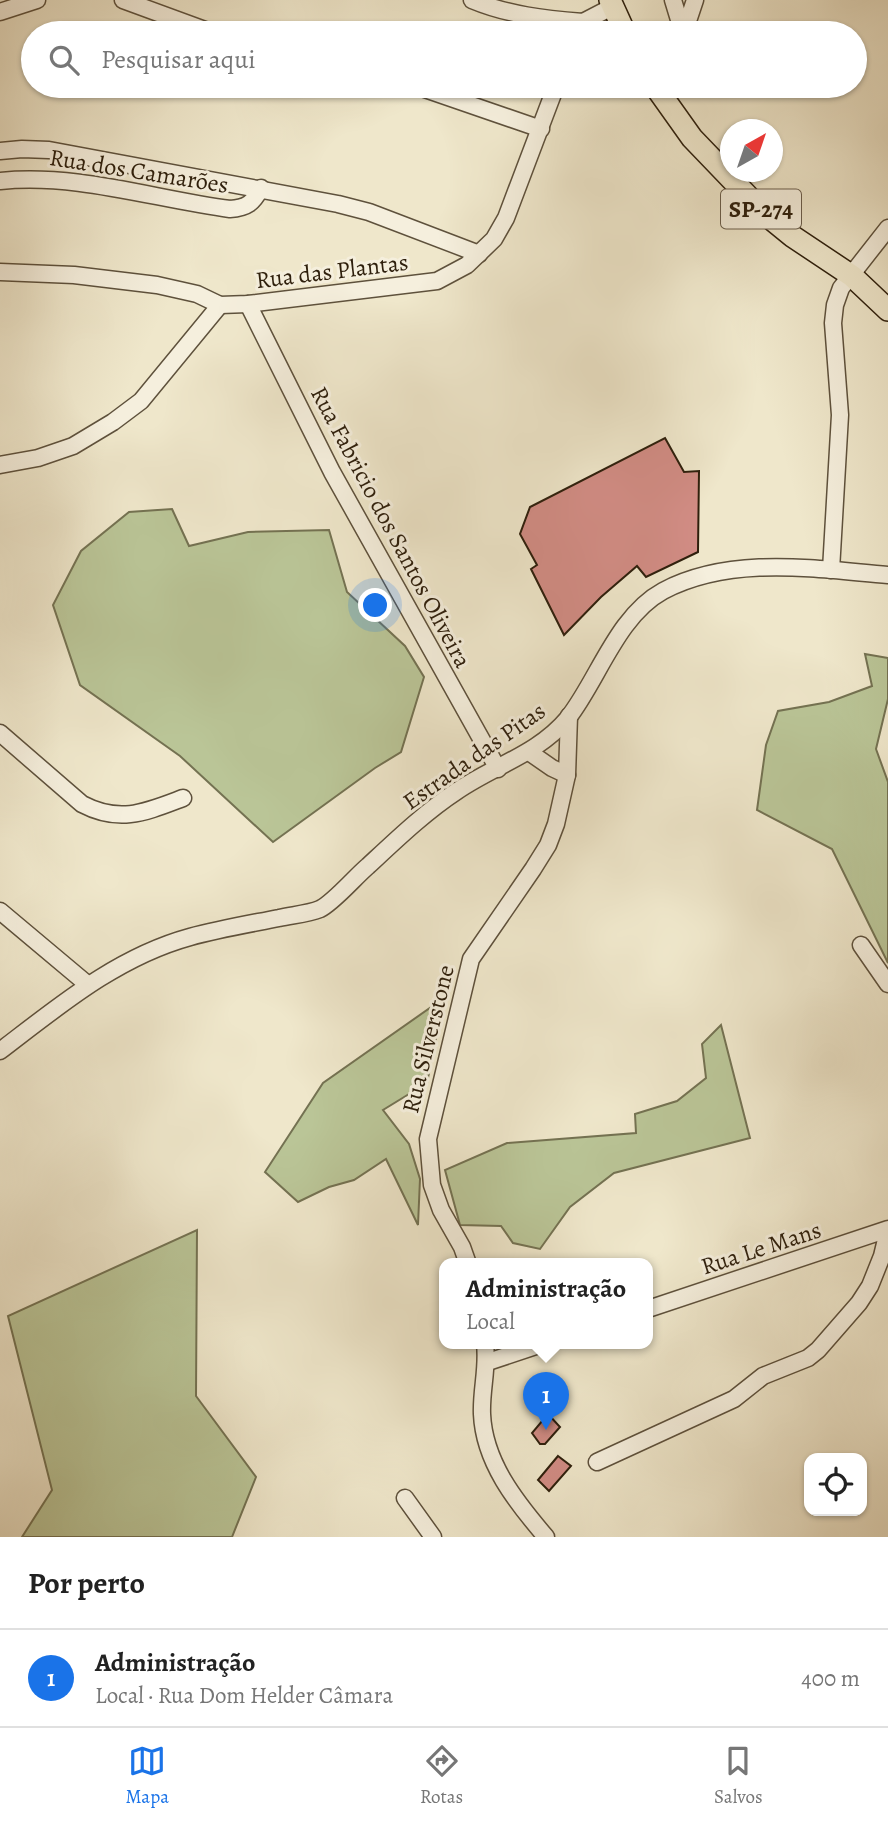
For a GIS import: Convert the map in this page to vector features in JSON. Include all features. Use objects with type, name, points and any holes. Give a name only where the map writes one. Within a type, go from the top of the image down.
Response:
[{"type":"main road","points":[[611,4],[619,21]]},
{"type":"main road","name":"SP-274","points":[[667,98],[692,138],[764,213],[792,236],[852,276],[888,310]]},
{"type":"street","points":[[0,12],[37,0]]},
{"type":"street","points":[[123,0],[180,21]]},
{"type":"street","points":[[472,0],[489,7],[547,21]]},
{"type":"street","points":[[673,0],[679,21]]},
{"type":"street","points":[[687,21],[695,0]]},
{"type":"street","points":[[589,21],[611,4]]},
{"type":"street","points":[[451,98],[541,129]]},
{"type":"street","name":"Rua das Plantas","points":[[0,272],[74,275],[157,285],[197,294],[220,305],[437,281],[467,265],[494,239],[506,218],[552,98]]},
{"type":"street","name":"Rua dos Camarões","points":[[0,151],[49,150],[261,188],[369,212],[479,254]]},
{"type":"street","name":"Rua dos Camarões","points":[[0,181],[42,178],[69,181],[230,209],[242,209],[254,202],[261,188]]},
{"type":"street","points":[[831,570],[840,415],[833,323],[835,305],[841,288],[888,228]]},
{"type":"street","name":"Rua Fabricio dos Santos Oliveira","points":[[248,304],[332,472],[498,769]]},
{"type":"street","points":[[0,465],[73,446],[113,422],[141,401],[220,305]]},
{"type":"street","name":"Estrada das Pitas","points":[[0,1051],[87,984],[140,956],[190,937],[321,908],[398,838],[458,790],[529,752],[553,734],[569,716],[607,653],[639,611],[663,592],[720,572],[748,568],[831,570],[888,575]]},
{"type":"street","name":"Rua Silverstone","points":[[466,1258],[441,1210],[432,1185],[428,1139],[471,959],[548,845],[556,824],[567,775],[569,716]]},
{"type":"street","points":[[0,733],[82,804],[98,813],[117,816],[146,812],[183,798]]},
{"type":"street","points":[[529,752],[567,775]]},
{"type":"street","points":[[0,911],[87,984]]},
{"type":"street","points":[[861,945],[888,984]]},
{"type":"street","points":[[597,1462],[734,1399],[763,1376],[818,1350],[859,1303],[870,1286],[882,1256],[888,1230]]},
{"type":"street","name":"Rua Le Mans","points":[[653,1307],[888,1230]]},
{"type":"street","points":[[486,1349],[488,1363],[482,1393],[482,1416],[486,1441],[499,1474],[546,1537]]},
{"type":"street","points":[[488,1363],[528,1349]]},
{"type":"street","points":[[405,1497],[433,1537]]},
{"type":"green space","points":[[172,509],[189,546],[248,532],[329,530],[347,592],[405,646],[424,677],[401,752],[273,842],[180,756],[80,685],[53,605],[81,551],[129,512]]},
{"type":"green space","points":[[865,654],[888,658],[888,699],[876,749],[888,782],[888,963],[832,849],[757,810],[766,745],[778,711],[829,702],[872,686]]},
{"type":"green space","points":[[444,998],[427,1083],[383,1110],[409,1144],[420,1179],[418,1225],[386,1159],[354,1180],[329,1187],[298,1202],[265,1172],[323,1083]]},
{"type":"green space","points":[[721,1025],[750,1138],[614,1173],[570,1207],[540,1249],[513,1243],[501,1226],[460,1225],[445,1170],[507,1143],[636,1133],[635,1114],[677,1101],[706,1078],[702,1044]]},
{"type":"green space","points":[[197,1230],[196,1396],[256,1477],[232,1537],[22,1537],[52,1490],[8,1316]]},
{"type":"building","points":[[665,438],[684,472],[699,471],[698,552],[646,577],[637,566],[601,597],[564,635],[531,569],[537,565],[520,534],[530,507]]},
{"type":"building","points":[[548,1414],[560,1427],[545,1444],[540,1444],[532,1433]]},
{"type":"building","points":[[558,1456],[571,1466],[549,1491],[538,1480]]},
{"type":"place","name":"Administração","points":[[546,1430]]}]
